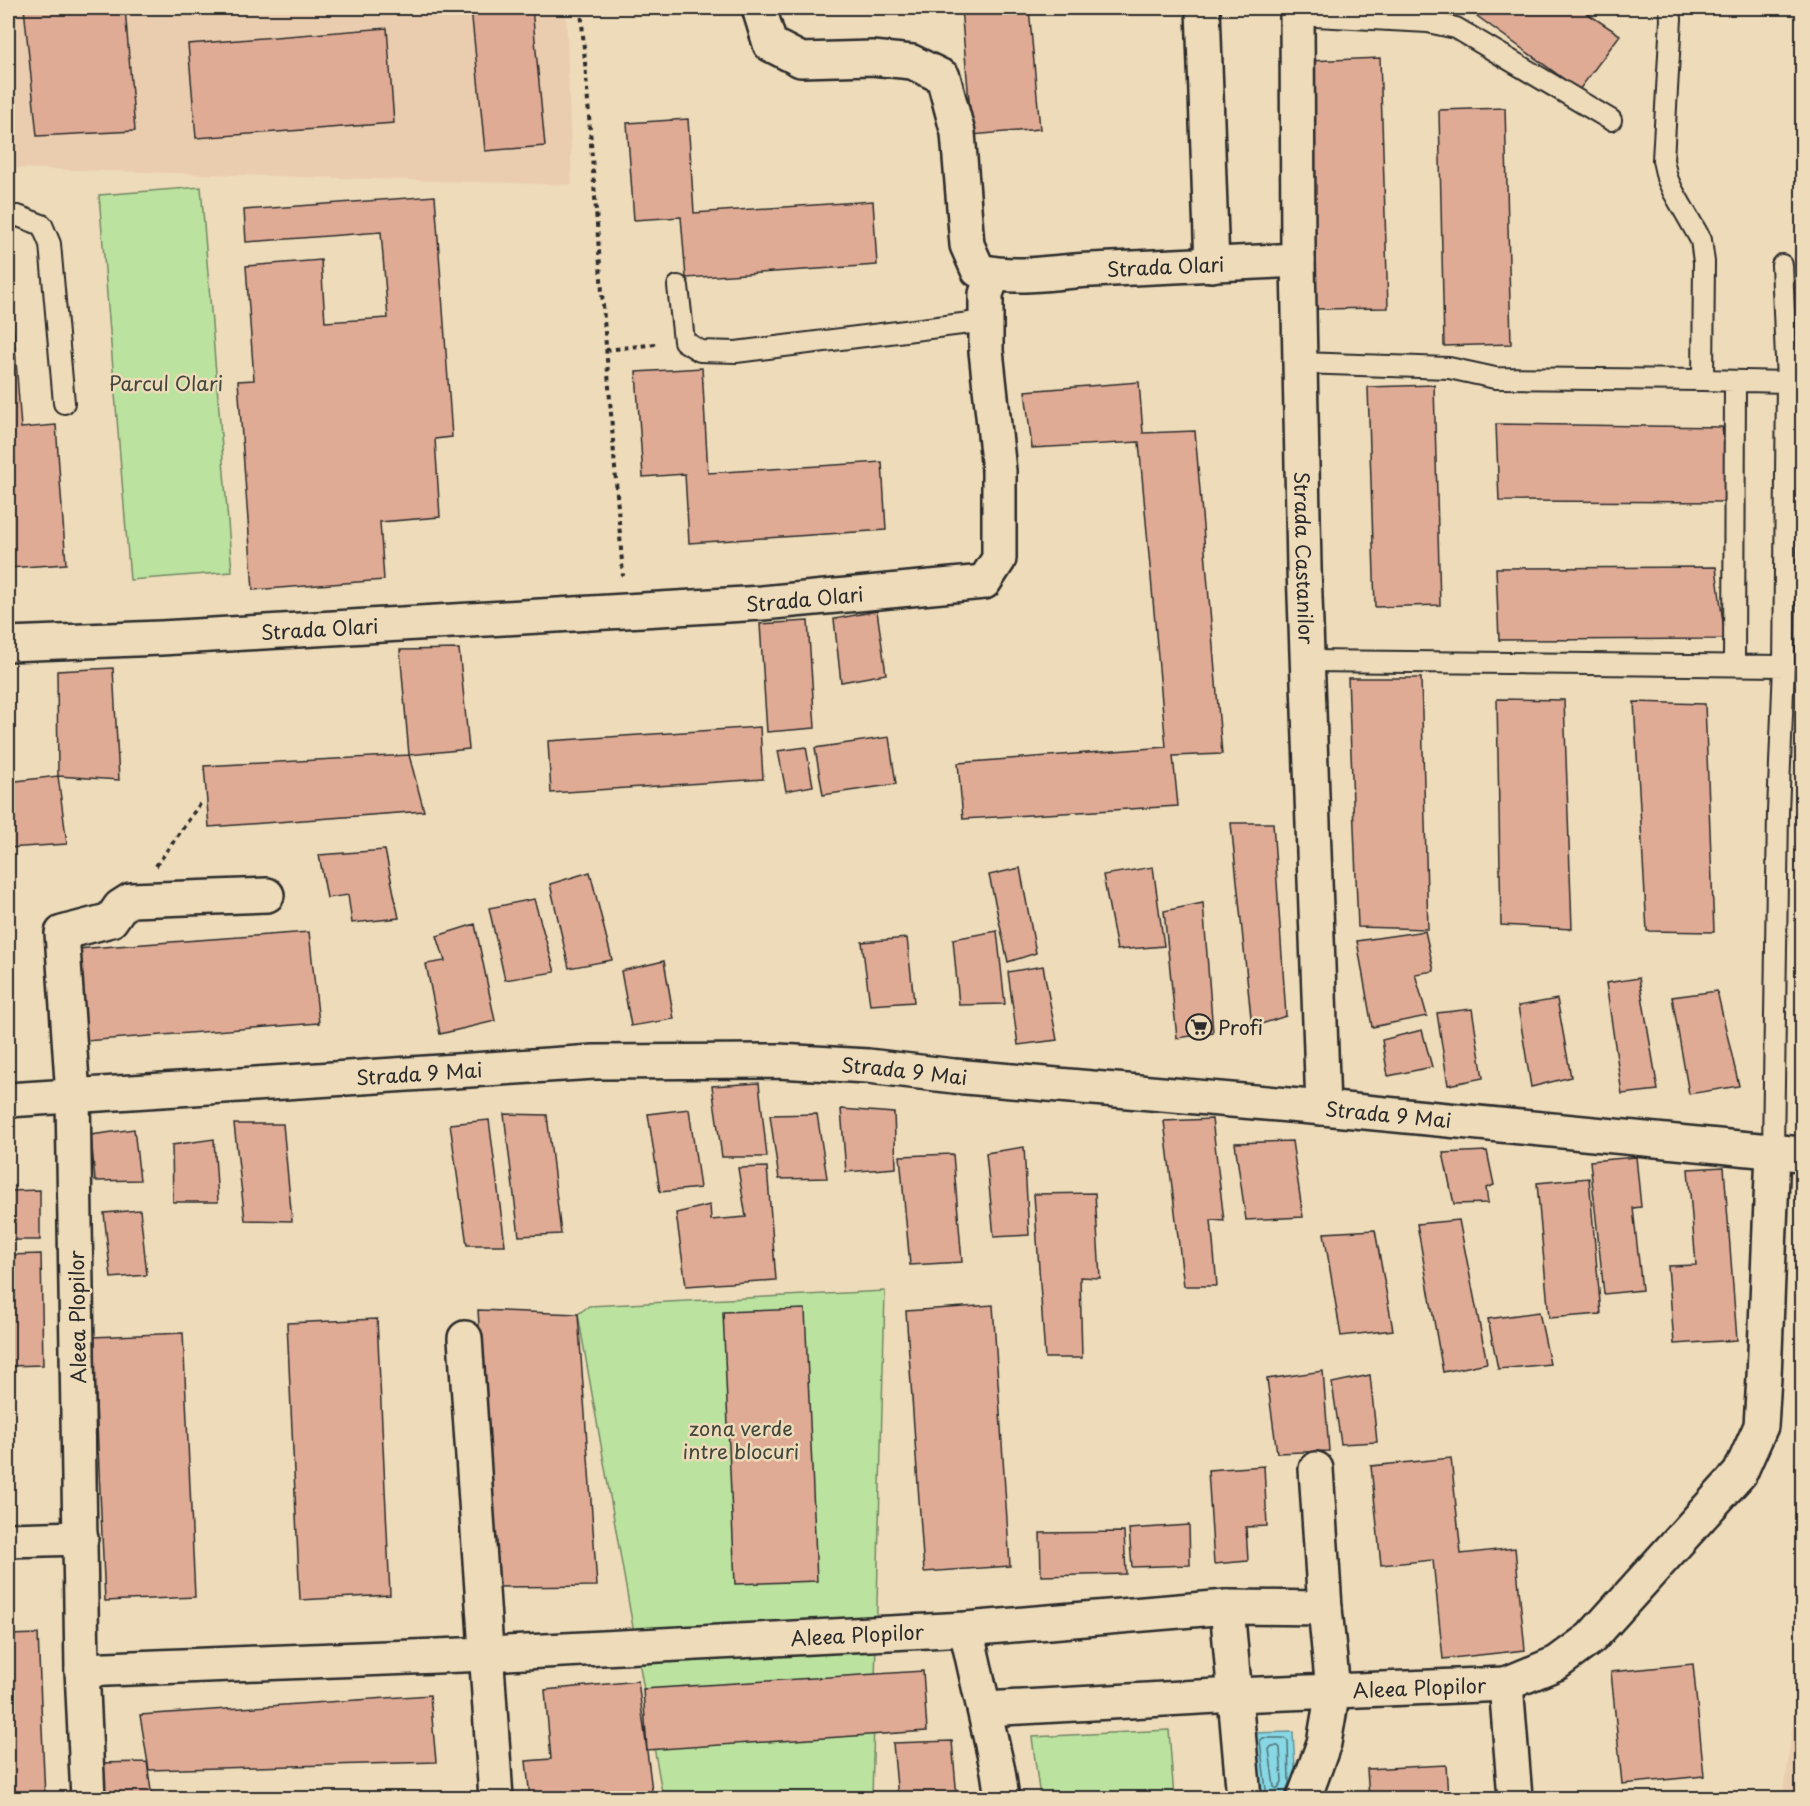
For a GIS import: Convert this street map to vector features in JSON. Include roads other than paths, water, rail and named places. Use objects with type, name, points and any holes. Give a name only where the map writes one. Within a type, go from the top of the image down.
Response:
[{"type":"street","points":[[759,8],[770,44],[801,60],[872,58],[912,62],[943,77],[958,133],[967,245],[978,270],[993,274]]},
{"type":"street","points":[[1203,8],[1212,264]]},
{"type":"street","name":"Strada Castanilor","points":[[1297,11],[1300,363],[1323,1108]]},
{"type":"street","name":"Strada Olari","points":[[8,644],[161,638],[762,603],[984,582],[999,560],[999,471],[986,351],[986,294],[993,274],[1298,260]]},
{"type":"street","name":"Aleea Plopilor","points":[[88,1798],[82,1670],[73,1096],[62,933],[111,920],[120,907],[131,900],[267,895]]},
{"type":"street","name":"Strada 9 Mai","points":[[8,1100],[594,1062],[778,1061],[868,1066],[1323,1108],[1792,1156]]},
{"type":"street","points":[[1515,1798],[1506,1684],[1557,1663],[1591,1638],[1740,1473],[1761,1426],[1764,1377],[1792,1156]]},
{"type":"street","points":[[465,1338],[496,1798]]},
{"type":"street","name":"Aleea Plopilor","points":[[1304,1798],[1324,1743],[1333,1691],[1324,1608],[1316,1469]]},
{"type":"street","points":[[8,1540],[81,1538]]},
{"type":"street","points":[[1227,1607],[1244,1798]]},
{"type":"street","name":"Aleea Plopilor","points":[[82,1670],[487,1654],[966,1629],[1227,1607],[1324,1608]]},
{"type":"street","points":[[966,1629],[985,1709],[1002,1798]]},
{"type":"street","name":"Aleea Plopilor","points":[[985,1709],[1235,1695],[1506,1684]]},
{"type":"lane","points":[[1670,8],[1664,160],[1672,190],[1701,240],[1704,262],[1703,380]]},
{"type":"lane","points":[[1297,11],[1428,22],[1456,28],[1611,120]]},
{"type":"lane","points":[[8,217],[18,216],[42,225],[50,244],[64,403]]},
{"type":"lane","points":[[1782,264],[1787,382],[1784,666],[1778,812],[1792,1156]]},
{"type":"lane","points":[[678,285],[684,341],[700,351],[736,352],[986,321]]},
{"type":"lane","points":[[1300,363],[1449,368],[1495,378],[1787,382]]},
{"type":"lane","points":[[1734,666],[1735,381]]},
{"type":"lane","points":[[1308,661],[1784,666]]},
{"type":"water","points":[[1293,1732],[1296,1785],[1289,1798],[1262,1798],[1253,1733]]},
{"type":"place","name":"Profi","points":[[1199,1027]]},
{"type":"park label","name":"Parcul Olari","points":[[166,383]]},
{"type":"park label","name":"zona verde intre blocuri","points":[[741,1440]]}]
